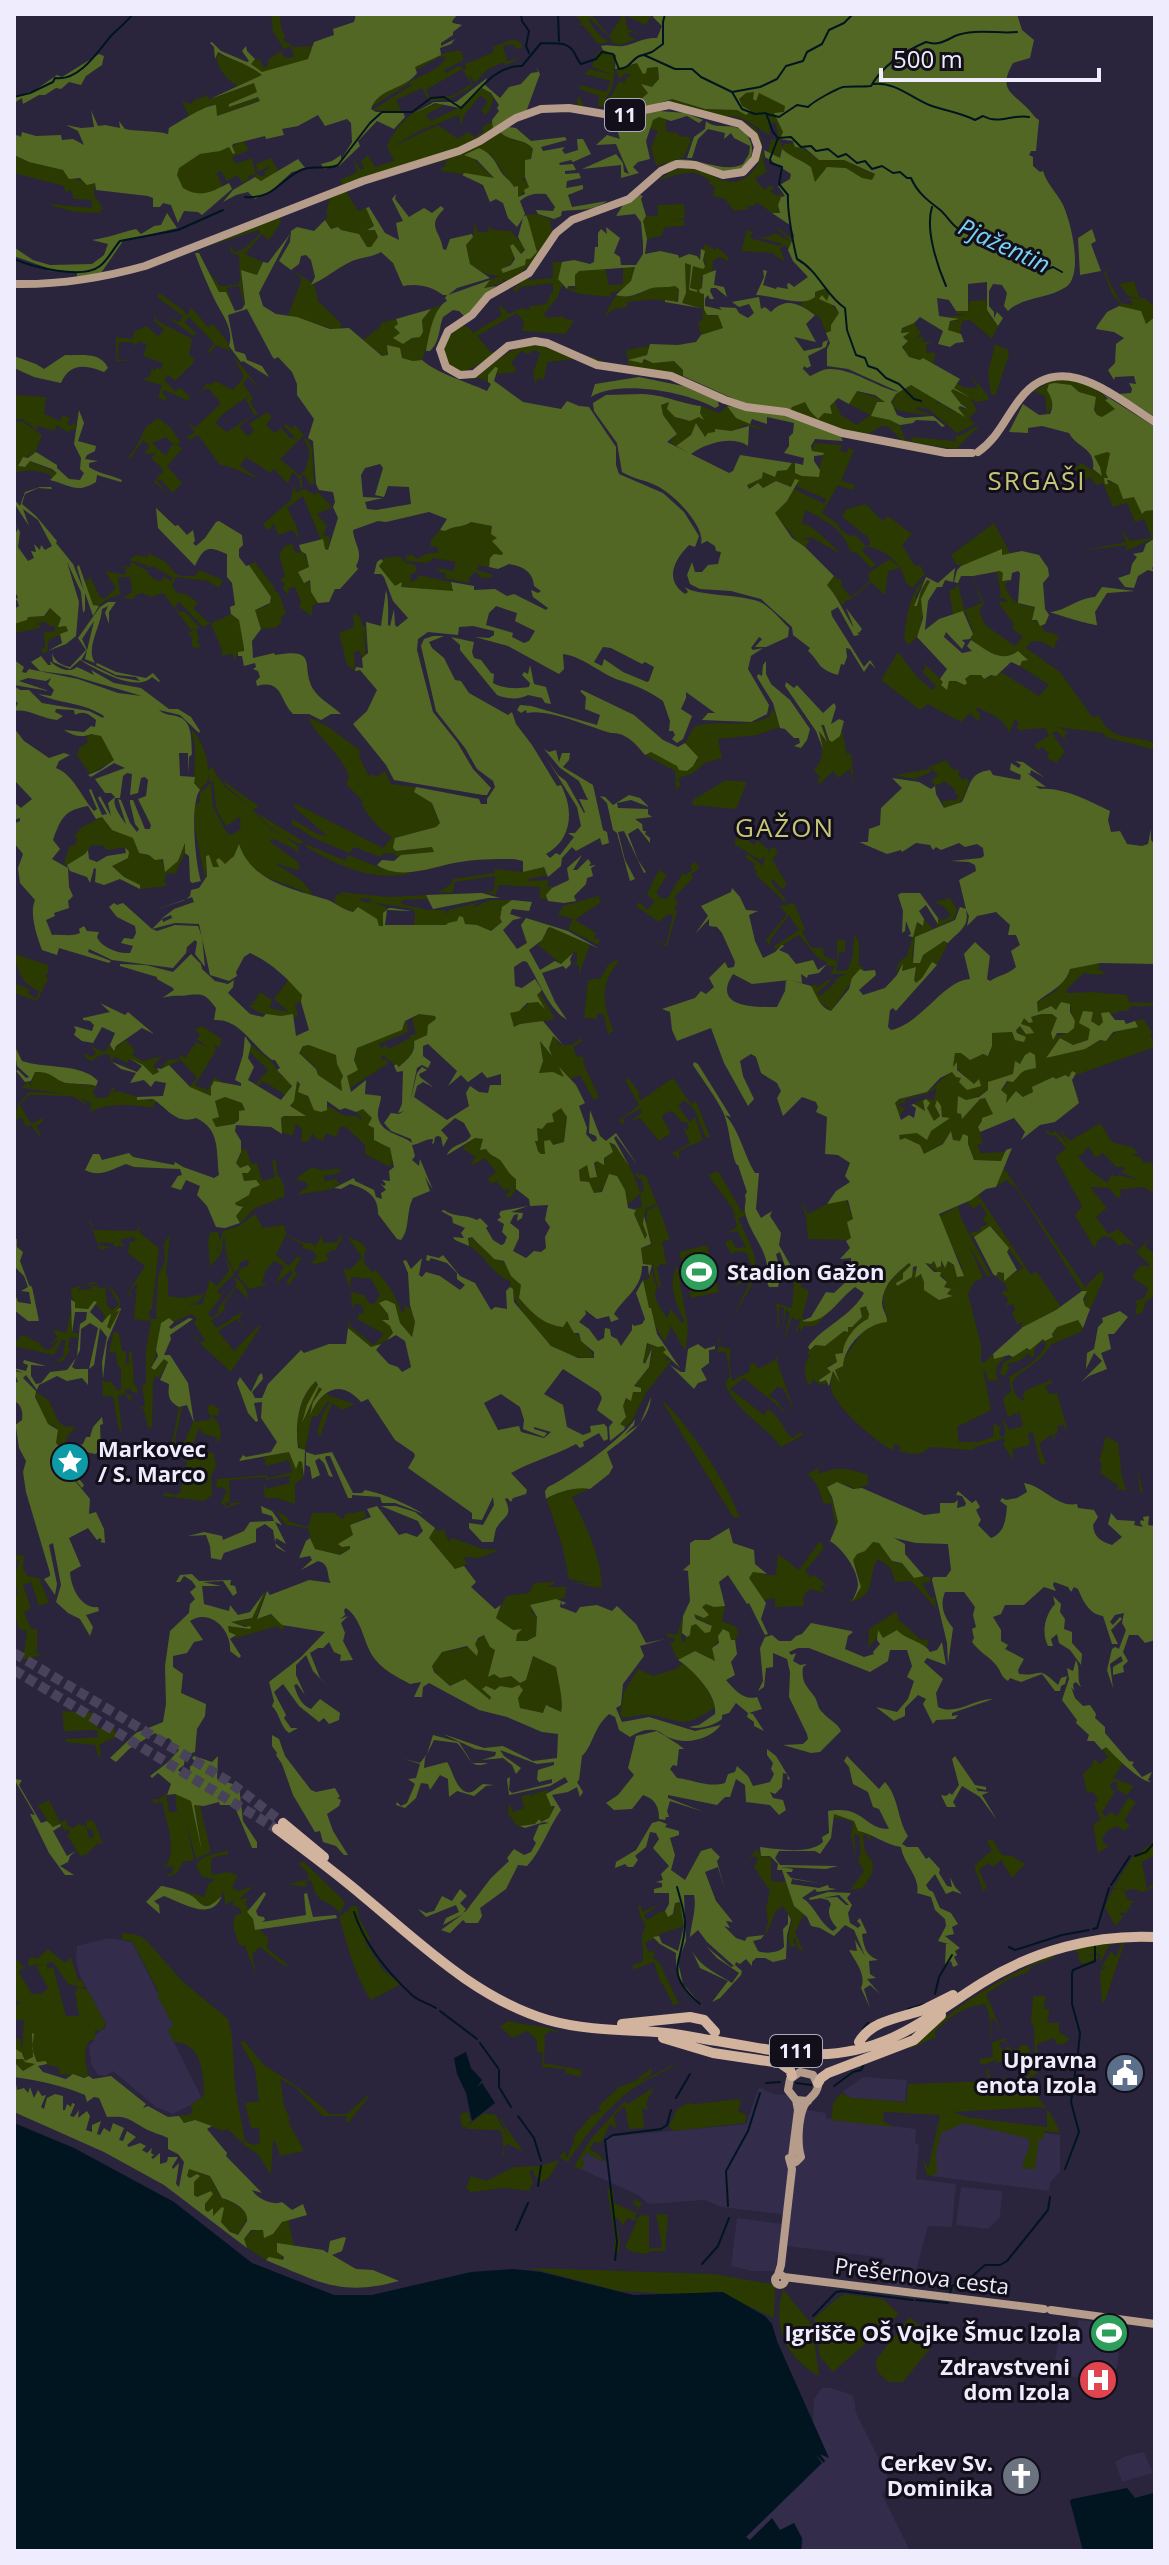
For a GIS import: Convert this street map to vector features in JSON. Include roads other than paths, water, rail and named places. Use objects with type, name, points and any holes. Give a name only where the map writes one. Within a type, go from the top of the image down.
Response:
[{"type":"highway","name":"111","points":[[961,1994],[895,2036],[860,2049],[833,2054],[790,2054],[715,2040],[588,2028],[547,2020],[483,1991],[441,1961],[280,1826],[425,1942],[504,1997],[572,2020],[693,2032],[794,2050],[828,2050],[880,2039],[922,2017],[961,1994],[1003,1971],[1052,1950],[1089,1942],[1155,1935]]},
{"type":"highway","name":"111","points":[[859,2042],[866,2031],[876,2025],[961,1994]]},
{"type":"highway","name":"111","points":[[816,2079],[914,2040],[961,1994]]},
{"type":"highway","points":[[622,2024],[690,2017],[704,2020],[715,2032]]},
{"type":"highway","points":[[634,2031],[713,2053],[780,2063],[796,2074]]},
{"type":"highway","points":[[724,2045],[737,2054],[783,2061],[796,2074]]},
{"type":"highway","name":"111","points":[[816,2079],[852,2057]]},
{"type":"main road","name":"11","points":[[14,284],[66,282],[118,274],[145,266],[363,181],[459,151],[516,118],[541,109],[569,108],[616,116],[655,107],[676,106],[746,127],[758,147],[752,164],[743,172],[728,176],[695,165],[671,166],[629,199],[572,220],[556,233],[529,273],[496,290],[472,315],[448,331],[440,349],[446,367],[460,375],[474,374],[508,346],[535,341],[547,343],[597,365],[671,376],[746,407],[786,412],[842,433],[956,454],[992,441],[1033,385],[1062,376],[1094,384],[1155,422]]},
{"type":"main road","name":"111","points":[[796,2100],[788,2090],[796,2074],[816,2079],[817,2094],[808,2101]]},
{"type":"main road","points":[[796,2100],[808,2101],[801,2121],[795,2159],[796,2100]]},
{"type":"main road","name":"Prešernova cesta","points":[[795,2159],[781,2265],[782,2278],[1155,2324]]},
{"type":"water","points":[[466,2052],[471,2068],[482,2080],[477,2087],[482,2083],[495,2103],[472,2121],[454,2058]]},
{"type":"water","points":[[14,2123],[74,2148],[174,2202],[252,2263],[334,2295],[372,2295],[471,2272],[513,2269],[541,2272],[633,2295],[723,2292],[765,2316],[772,2324],[829,2458],[820,2454],[824,2463],[815,2454],[822,2463],[746,2537],[750,2540],[772,2518],[780,2530],[794,2523],[802,2538],[801,2551],[14,2551]]},
{"type":"water","points":[[1127,2488],[1135,2498],[1155,2495],[1155,2551],[1083,2551],[1070,2501]]},
{"type":"waterway","points":[[14,97],[30,93],[53,82],[55,78],[71,76],[79,71],[133,14]]},
{"type":"waterway","points":[[521,14],[529,31],[526,46],[529,53]]},
{"type":"waterway","points":[[558,14],[559,41]]},
{"type":"waterway","points":[[643,55],[663,44],[665,14]]},
{"type":"waterway","points":[[732,92],[760,87],[777,79],[786,66],[803,61],[807,52],[822,44],[829,30],[844,23],[853,14]]},
{"type":"waterway","points":[[767,114],[779,117],[797,105],[808,107],[843,87],[871,86],[895,60],[926,42],[938,43],[970,32],[1017,32]]},
{"type":"waterway","name":"Pjažentin","points":[[245,197],[270,192],[306,168],[338,165],[382,112],[412,112],[431,98],[444,97],[461,108],[496,74],[522,66],[541,43],[559,43],[571,48],[581,64],[596,59],[602,52],[613,54],[619,69],[644,55],[675,69],[692,69],[701,77],[732,92],[742,109],[755,114],[766,113],[778,138],[791,137],[801,147],[811,146],[816,151],[828,149],[838,157],[846,154],[857,163],[865,161],[872,169],[882,166],[893,173],[900,172],[911,178],[923,195],[960,230],[1015,251],[1045,270],[1053,267],[1062,272]]},
{"type":"waterway","points":[[873,84],[889,85],[932,106],[975,120],[983,116],[995,120],[1029,117]]},
{"type":"waterway","points":[[778,138],[770,159],[771,163],[782,167],[779,184],[788,195],[797,259],[845,308],[847,330],[856,355],[865,358],[868,366],[877,369],[914,399],[921,401]]},
{"type":"waterway","points":[[932,207],[931,236],[946,286]]},
{"type":"waterway","name":"Pjažentin","points":[[14,259],[57,271],[92,270],[103,264],[120,241],[178,230],[223,210]]},
{"type":"waterway","points":[[1135,1856],[1146,1852],[1155,1842]]},
{"type":"waterway","points":[[1111,1885],[1130,1856]]},
{"type":"waterway","points":[[677,1887],[685,1924],[678,1974],[688,1993],[700,2004]]},
{"type":"waterway","points":[[1093,1929],[1097,1928],[1109,1888]]},
{"type":"waterway","points":[[354,1912],[364,1936],[387,1968],[413,1996],[436,2008]]},
{"type":"waterway","points":[[1009,1947],[1015,1950],[1089,1930]]},
{"type":"waterway","points":[[1077,2062],[1080,2033],[1072,2004],[1072,1973],[1095,1961],[1095,1946]]},
{"type":"waterway","points":[[935,1994],[939,1977],[952,1955]]},
{"type":"waterway","points":[[908,2009],[925,2004]]},
{"type":"waterway","points":[[440,2011],[477,2039]]},
{"type":"waterway","points":[[863,2029],[868,2023]]},
{"type":"waterway","points":[[480,2043],[498,2068]]},
{"type":"waterway","points":[[834,2086],[861,2070],[864,2064]]},
{"type":"waterway","points":[[1065,2169],[1079,2132],[1071,2102],[1076,2067]]},
{"type":"waterway","points":[[499,2070],[499,2087],[511,2107]]},
{"type":"waterway","points":[[676,2098],[690,2074]]},
{"type":"waterway","points":[[766,2083],[780,2082]]},
{"type":"waterway","points":[[796,2083],[811,2085]]},
{"type":"waterway","points":[[728,2206],[726,2171],[748,2131],[760,2093]]},
{"type":"waterway","points":[[615,2260],[617,2242],[605,2140],[613,2135],[661,2129],[667,2125],[671,2110]]},
{"type":"waterway","points":[[518,2116],[534,2138],[541,2161]]},
{"type":"waterway","points":[[538,2186],[541,2166]]},
{"type":"waterway","points":[[950,2293],[952,2286],[968,2280],[985,2265],[1000,2265],[1007,2261],[1048,2210],[1050,2197]]},
{"type":"waterway","points":[[516,2230],[528,2203]]},
{"type":"waterway","points":[[702,2264],[718,2246],[729,2218]]},
{"type":"waterway","points":[[813,2316],[836,2292],[842,2291],[913,2300]]},
{"type":"waterway","points":[[916,2300],[948,2303]]},
{"type":"tunnel","points":[[14,1653],[228,1781],[283,1823]]},
{"type":"tunnel","points":[[14,1670],[277,1829]]},
{"type":"place","name":"Stadion Gažon","points":[[699,1272]]},
{"type":"place","name":"Markovec / S. Marco","points":[[70,1462]]},
{"type":"place","name":"Upravna enota Izola","points":[[1125,2073]]},
{"type":"place","name":"Igrišče OŠ Vojke Šmuc Izola","points":[[1109,2333]]},
{"type":"place","name":"Zdravstveni dom Izola","points":[[1098,2380]]},
{"type":"place","name":"Cerkev Sv. Dominika","points":[[1021,2476]]},
{"type":"district","name":"SRGAŠI","points":[[1037,481]]},
{"type":"district","name":"GAŽON","points":[[785,828]]}]
